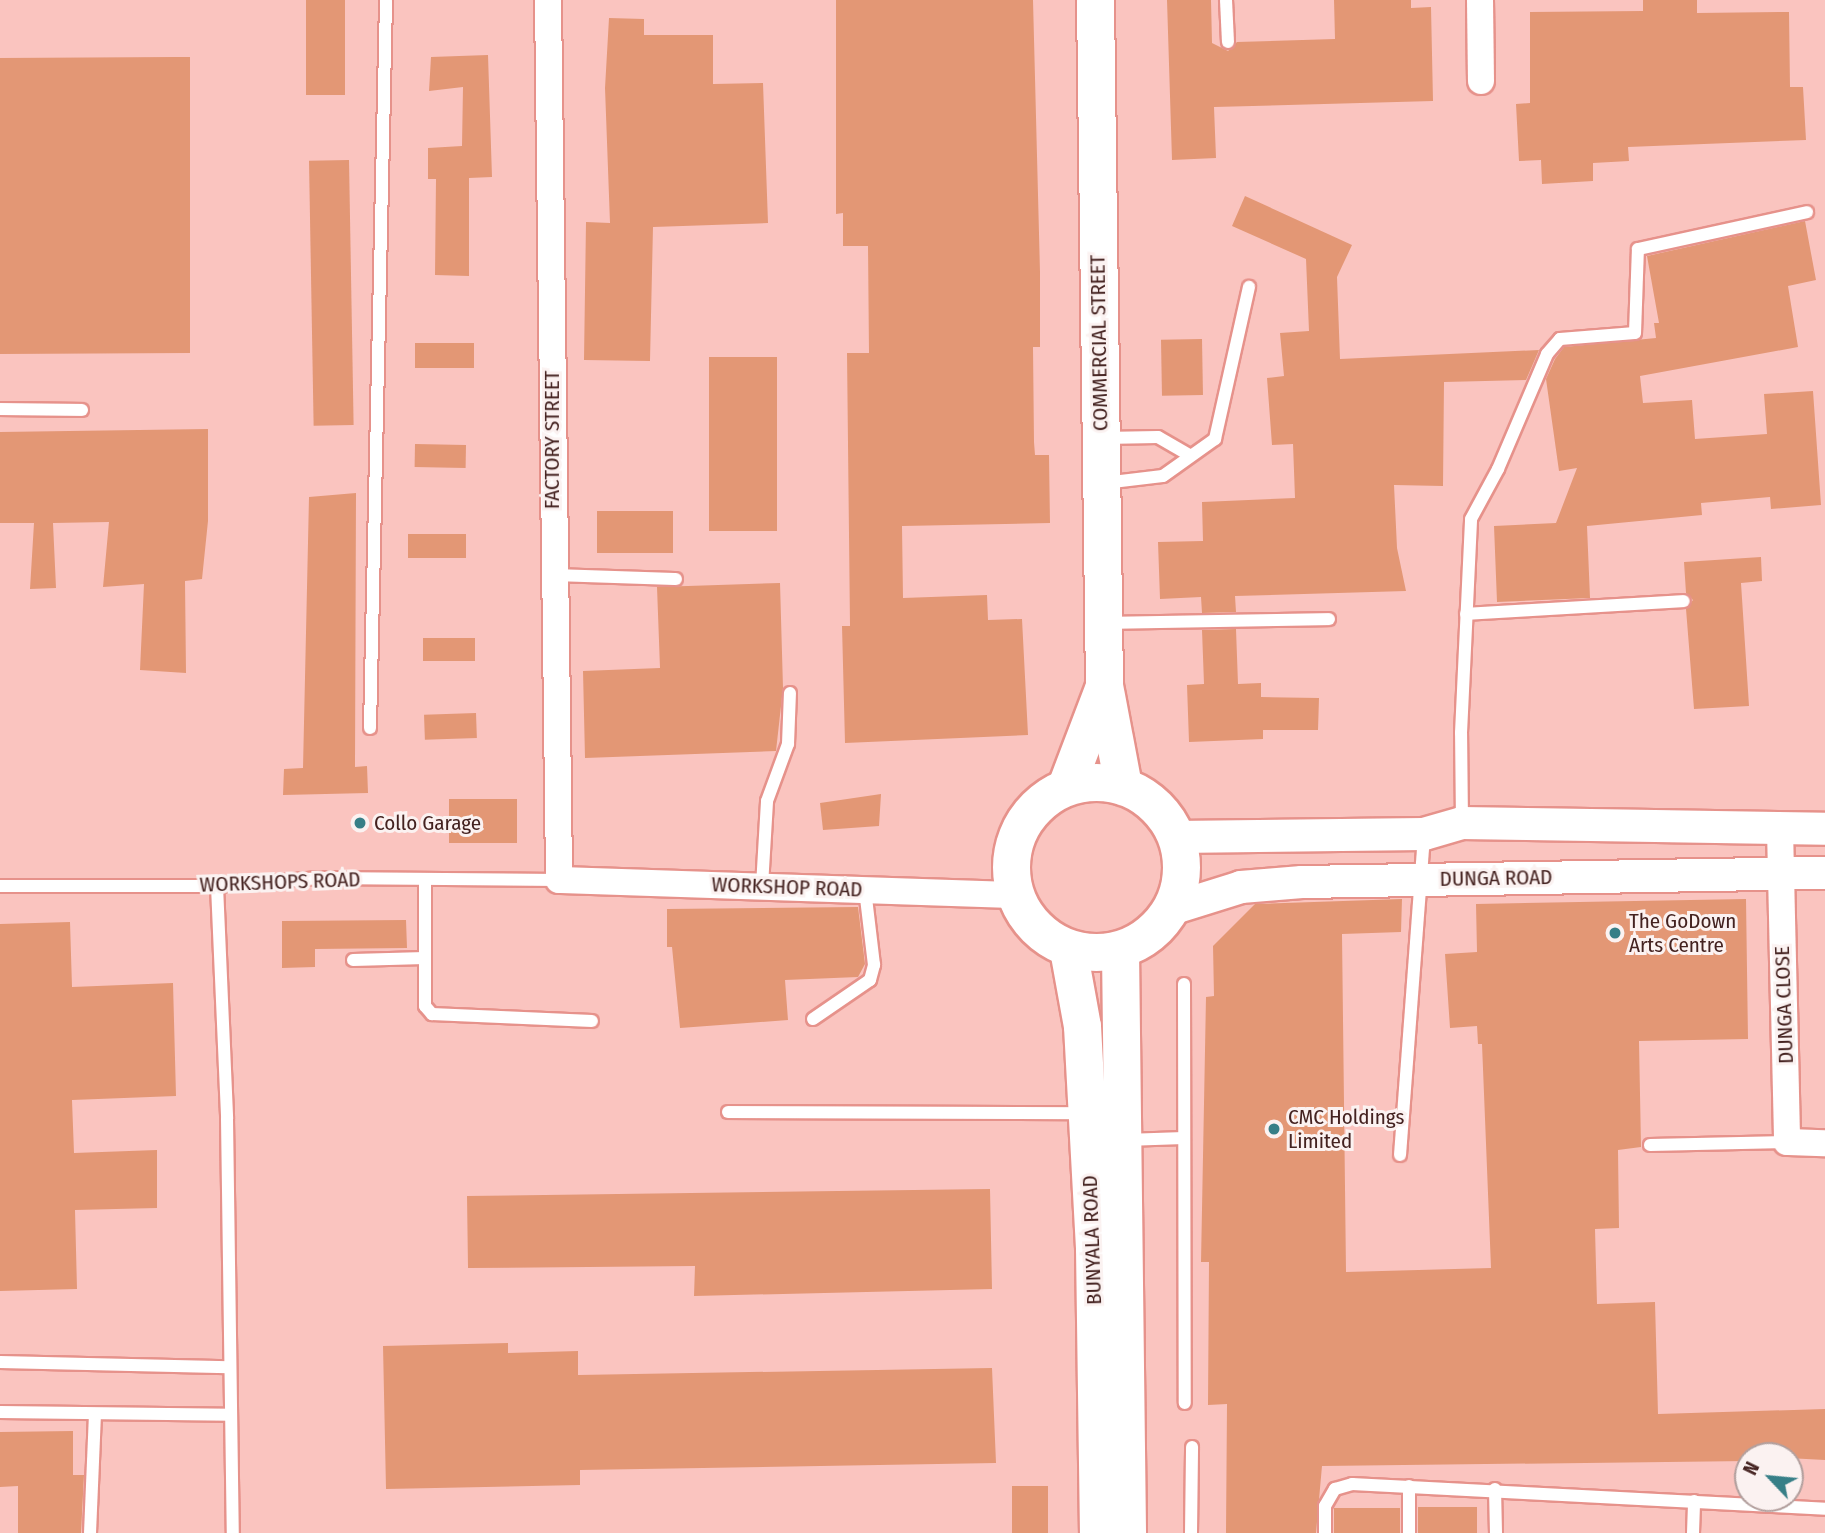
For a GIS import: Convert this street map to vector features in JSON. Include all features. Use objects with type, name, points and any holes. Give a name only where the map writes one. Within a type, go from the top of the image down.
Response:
[{"type":"main road","name":"COMMERCIAL STREET","points":[[1095,0],[1104,685],[1123,786]]},
{"type":"main road","name":"COMMERCIAL STREET","points":[[1066,786],[1104,685]]},
{"type":"main road","points":[[1095,781],[1123,786],[1146,797],[1164,814],[1176,837],[1181,873],[1171,909],[1150,934],[1120,950],[1094,954],[1068,949],[1045,937],[1026,918],[1014,895],[1010,862],[1018,830],[1038,804],[1066,786],[1095,781]]},
{"type":"main road","name":"BUNYALA ROAD","points":[[1068,949],[1082,1026],[1094,1248],[1098,1533]]},
{"type":"main road","name":"BUNYALA ROAD","points":[[1120,950],[1127,1533]]},
{"type":"street","name":"FACTORY STREET","points":[[548,0],[553,575],[559,880]]},
{"type":"street","points":[[1480,0],[1481,80]]},
{"type":"street","points":[[1176,837],[1424,834],[1462,823],[1825,829]]},
{"type":"street","name":"DUNGA CLOSE","points":[[1780,830],[1787,1142]]},
{"type":"street","name":"DUNGA ROAD","points":[[1171,909],[1241,887],[1422,878],[1825,873]]},
{"type":"street","name":"WORKSHOP ROAD","points":[[559,880],[1014,895]]},
{"type":"street","points":[[1787,1142],[1825,1143]]},
{"type":"lane","points":[[370,728],[386,0]]},
{"type":"lane","points":[[1226,0],[1228,42]]},
{"type":"lane","points":[[1462,823],[1466,614],[1471,519],[1498,469],[1547,354],[1560,339],[1635,333],[1638,250],[1807,212]]},
{"type":"lane","points":[[1101,483],[1163,476],[1189,455],[1206,447],[1220,428],[1249,287]]},
{"type":"lane","points":[[0,410],[82,410]]},
{"type":"lane","points":[[1101,438],[1158,437],[1189,455]]},
{"type":"lane","points":[[553,575],[676,579]]},
{"type":"lane","points":[[1466,614],[1684,601]]},
{"type":"lane","points":[[1104,623],[1329,619]]},
{"type":"lane","points":[[762,886],[767,801],[785,754],[790,693]]},
{"type":"lane","points":[[1400,1155],[1424,834]]},
{"type":"lane","name":"WORKSHOPS ROAD","points":[[0,886],[217,886],[320,878],[559,880]]},
{"type":"lane","points":[[425,879],[425,1006],[432,1014],[592,1021]]},
{"type":"lane","points":[[217,886],[227,1119],[233,1533]]},
{"type":"lane","points":[[813,1019],[870,980],[874,965],[865,890]]},
{"type":"lane","points":[[353,960],[425,958]]},
{"type":"lane","points":[[1184,984],[1185,1403]]},
{"type":"lane","points":[[728,1112],[1087,1113]]},
{"type":"lane","points":[[1121,1140],[1184,1138]]},
{"type":"lane","points":[[1650,1145],[1787,1142]]},
{"type":"lane","points":[[0,1362],[229,1367]]},
{"type":"lane","points":[[0,1412],[230,1415]]},
{"type":"lane","points":[[90,1533],[95,1414]]},
{"type":"lane","points":[[1191,1533],[1192,1447]]},
{"type":"lane","points":[[1325,1533],[1325,1506],[1335,1489],[1352,1484],[1495,1489],[1825,1509]]},
{"type":"lane","points":[[1409,1486],[1409,1533]]},
{"type":"lane","points":[[1495,1489],[1496,1533]]},
{"type":"lane","points":[[1693,1533],[1694,1501]]},
{"type":"building","points":[[306,0],[345,0],[345,95],[306,95]]},
{"type":"building","points":[[836,0],[1033,0],[1040,272],[1040,347],[1033,347],[1034,442],[1035,455],[1049,455],[1050,523],[902,526],[903,598],[987,595],[988,620],[1022,619],[1028,735],[845,743],[842,626],[850,626],[847,353],[869,353],[868,246],[843,246],[843,213],[836,214]]},
{"type":"building","points":[[1167,0],[1211,0],[1212,43],[1228,51],[1237,42],[1335,39],[1334,0],[1411,0],[1411,8],[1431,7],[1433,101],[1214,107],[1216,158],[1172,160]]},
{"type":"building","points":[[1643,0],[1697,0],[1697,13],[1789,12],[1790,87],[1803,87],[1806,140],[1628,147],[1629,161],[1593,163],[1593,181],[1542,184],[1541,160],[1519,161],[1516,104],[1530,103],[1530,12],[1643,11]]},
{"type":"building","points":[[609,18],[644,19],[644,35],[713,35],[713,84],[763,83],[768,223],[653,227],[650,361],[584,360],[586,222],[610,223],[605,88]]},
{"type":"building","points":[[488,55],[492,177],[469,178],[469,276],[435,275],[436,179],[428,179],[428,148],[462,146],[463,87],[429,91],[431,57]]},
{"type":"building","points":[[190,57],[190,353],[0,354],[0,58]]},
{"type":"building","points":[[349,160],[354,425],[314,426],[309,161]]},
{"type":"building","points":[[1245,196],[1352,245],[1337,277],[1340,359],[1539,350],[1526,380],[1444,382],[1443,486],[1394,485],[1397,548],[1406,591],[1235,596],[1236,612],[1202,613],[1201,597],[1160,599],[1158,542],[1203,541],[1202,502],[1295,498],[1293,444],[1272,445],[1267,378],[1284,376],[1280,333],[1309,331],[1306,259],[1232,226]]},
{"type":"building","points":[[1805,221],[1816,280],[1788,286],[1798,347],[1640,376],[1643,403],[1692,400],[1695,439],[1767,434],[1764,394],[1813,391],[1821,505],[1771,509],[1770,497],[1701,503],[1702,515],[1587,526],[1590,598],[1497,602],[1494,526],[1556,523],[1577,468],[1559,471],[1546,379],[1564,347],[1656,338],[1654,323],[1659,323],[1647,256]]},
{"type":"building","points":[[1202,339],[1203,395],[1162,396],[1161,340]]},
{"type":"building","points":[[415,343],[474,343],[474,368],[415,368]]},
{"type":"building","points":[[709,357],[777,357],[777,531],[709,531]]},
{"type":"building","points":[[208,429],[208,521],[202,579],[185,581],[186,673],[140,670],[144,584],[103,587],[109,522],[53,523],[56,588],[30,589],[34,523],[0,523],[0,432]]},
{"type":"building","points":[[415,444],[466,445],[466,468],[415,467]]},
{"type":"building","points":[[356,493],[355,767],[367,766],[368,793],[283,795],[284,769],[303,768],[309,497]]},
{"type":"building","points":[[597,511],[673,511],[673,553],[597,553]]},
{"type":"building","points":[[408,534],[466,534],[466,558],[408,558]]},
{"type":"building","points":[[1761,557],[1762,581],[1741,583],[1749,706],[1694,709],[1686,609],[1693,600],[1686,593],[1684,562]]},
{"type":"building","points":[[780,583],[783,688],[776,751],[585,758],[583,671],[660,668],[657,587]]},
{"type":"building","points":[[1236,629],[1238,684],[1261,683],[1261,697],[1319,698],[1318,730],[1263,730],[1263,739],[1189,742],[1187,685],[1204,684],[1202,630]]},
{"type":"building","points":[[423,638],[475,638],[475,661],[423,661]]},
{"type":"building","points":[[476,713],[477,738],[425,740],[424,715]]},
{"type":"building","points":[[881,794],[879,826],[823,830],[820,803]]},
{"type":"building","points":[[449,799],[517,799],[517,843],[449,843]]},
{"type":"building","points":[[1402,899],[1401,932],[1342,934],[1346,1272],[1491,1268],[1482,1044],[1478,1044],[1477,1026],[1450,1028],[1445,954],[1477,952],[1476,904],[1746,899],[1748,1039],[1639,1041],[1641,1147],[1618,1150],[1619,1228],[1595,1229],[1597,1304],[1655,1302],[1658,1414],[1825,1409],[1825,1460],[1804,1459],[1804,1442],[1734,1442],[1734,1461],[1322,1466],[1316,1533],[1226,1533],[1227,1404],[1208,1405],[1209,1262],[1201,1262],[1206,997],[1214,996],[1213,946],[1255,904]]},
{"type":"building","points":[[858,907],[865,964],[858,977],[785,980],[788,1020],[680,1028],[672,947],[667,947],[667,909]]},
{"type":"building","points":[[406,920],[407,948],[315,949],[315,967],[282,968],[282,921]]},
{"type":"building","points":[[70,922],[72,987],[173,983],[176,1096],[72,1100],[74,1153],[157,1150],[157,1208],[75,1210],[77,1289],[0,1291],[0,924]]},
{"type":"building","points":[[990,1189],[992,1289],[694,1296],[695,1266],[468,1268],[467,1196]]},
{"type":"building","points":[[508,1343],[508,1353],[578,1351],[578,1375],[992,1368],[996,1463],[580,1470],[580,1485],[386,1489],[383,1346]]},
{"type":"building","points":[[73,1431],[73,1475],[84,1475],[81,1533],[18,1533],[18,1486],[0,1487],[0,1432]]},
{"type":"building","points":[[1012,1486],[1048,1486],[1048,1533],[1012,1533]]},
{"type":"building","points":[[1418,1507],[1477,1507],[1477,1533],[1418,1533]]},
{"type":"building","points":[[1334,1508],[1400,1508],[1400,1533],[1334,1533]]},
{"type":"place","name":"Collo Garage","points":[[360,823]]},
{"type":"place","name":"The GoDown Arts Centre","points":[[1615,933]]},
{"type":"place","name":"CMC Holdings Limited","points":[[1274,1129]]}]
